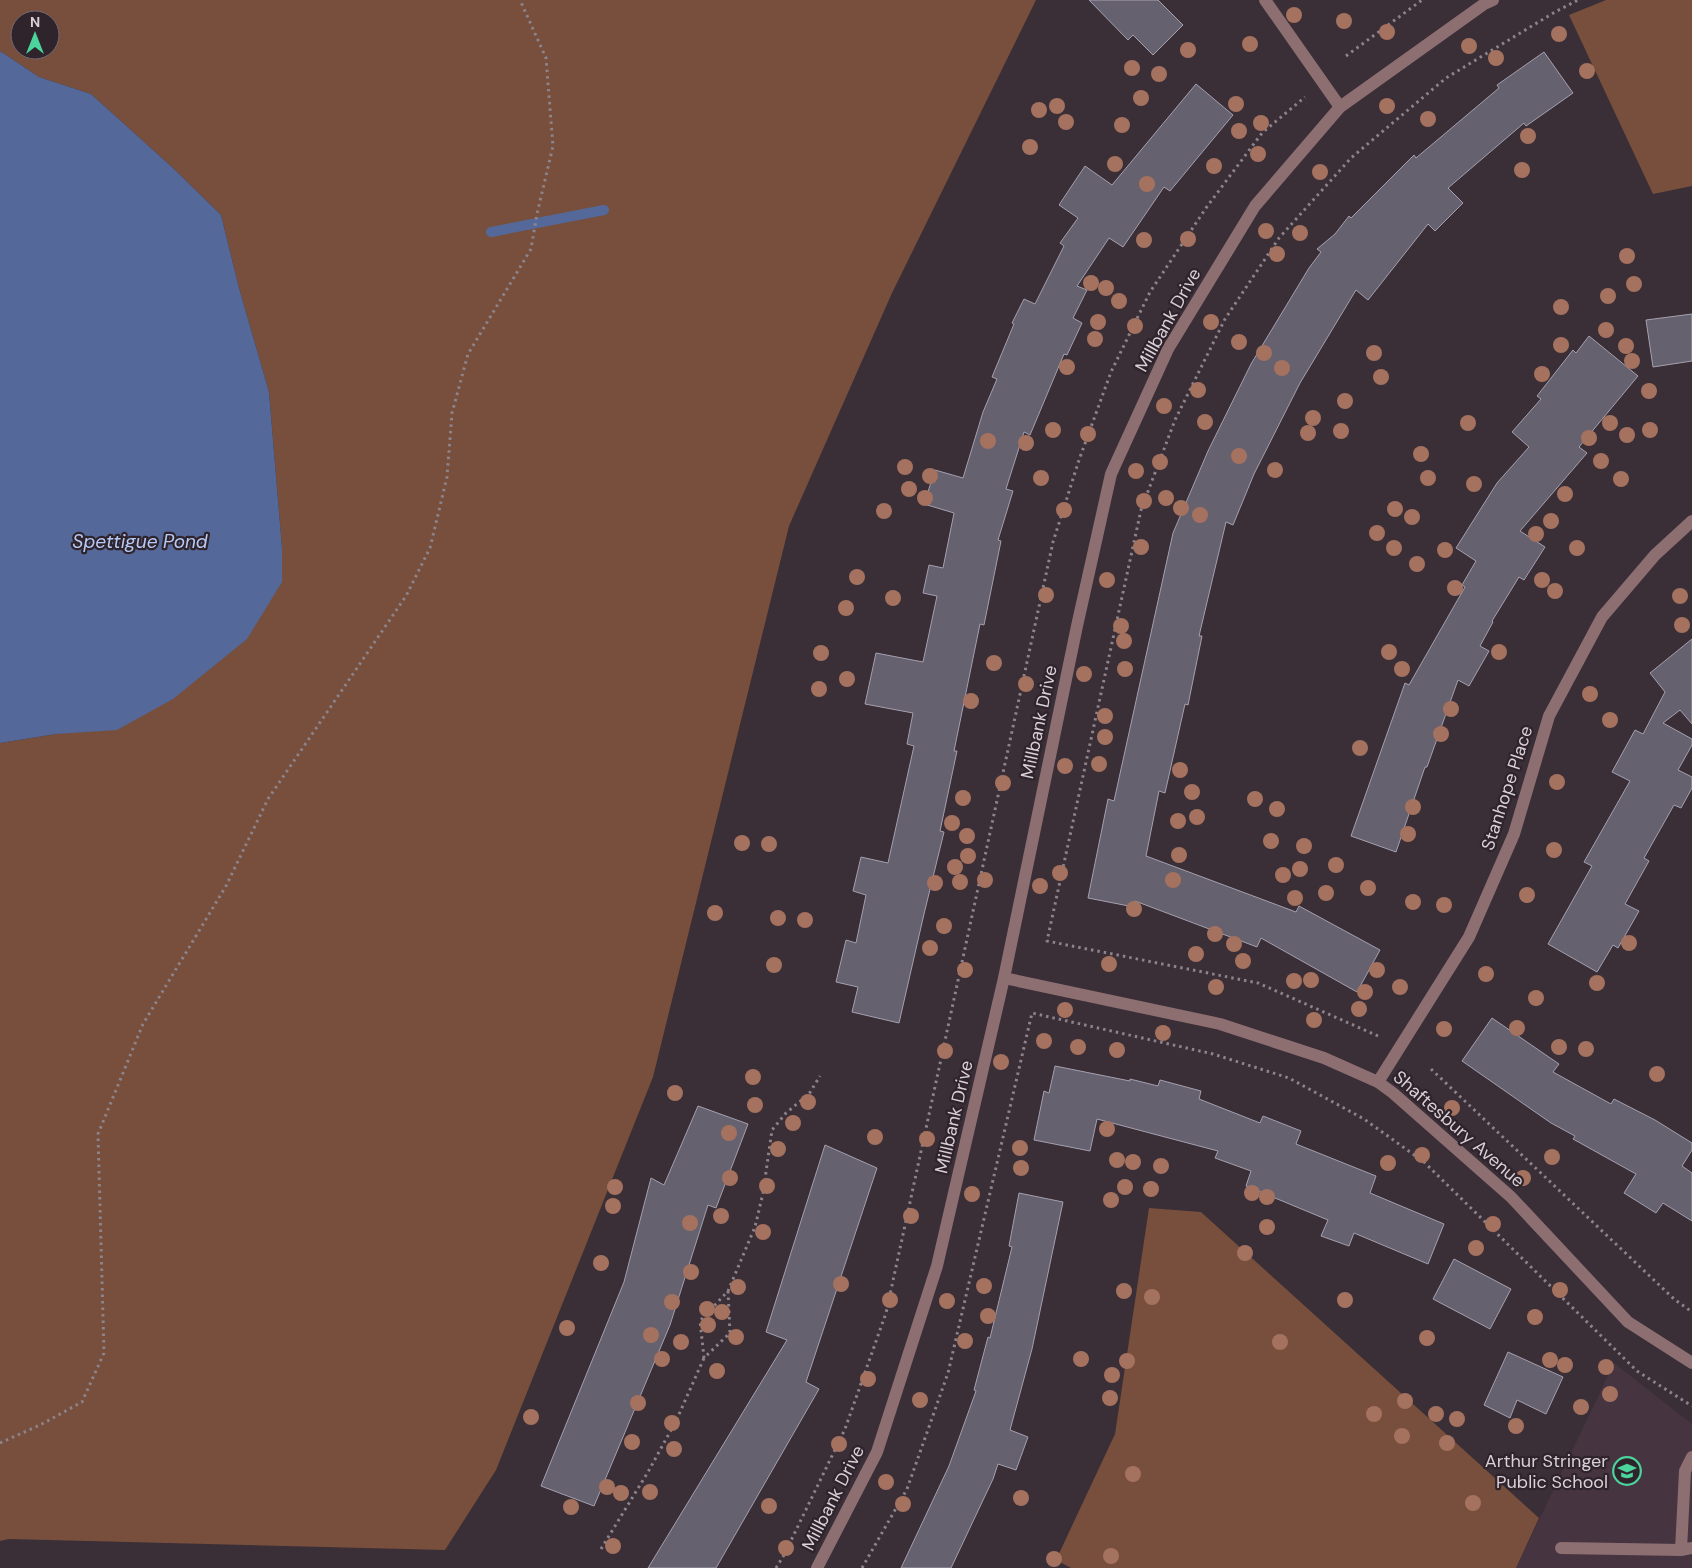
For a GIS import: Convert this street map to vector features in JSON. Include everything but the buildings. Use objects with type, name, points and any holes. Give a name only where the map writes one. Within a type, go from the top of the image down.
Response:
[{"type":"street","points":[[1265,0],[1340,107]]},
{"type":"street","name":"Millbank Drive","points":[[817,1568],[877,1452],[937,1266],[1004,978],[1077,626],[1111,474],[1168,349],[1255,206],[1340,107],[1484,4],[1493,0]]},
{"type":"street","name":"Stanhope Place","points":[[1378,1082],[1469,937],[1514,834],[1549,716],[1602,617],[1655,555],[1692,521]]},
{"type":"street","name":"Shaftesbury Avenue","points":[[1004,978],[1220,1024],[1324,1058],[1378,1082],[1394,1093],[1511,1197],[1628,1322],[1692,1363]]},
{"type":"street","points":[[1561,1548],[1686,1549],[1685,1471],[1692,1457]]},
{"type":"path","points":[[0,1443],[40,1425],[82,1402],[104,1352],[98,1134],[143,1024],[226,886],[268,799],[406,596],[430,548],[447,477],[452,413],[468,354],[531,248],[553,146],[546,58],[520,0]]},
{"type":"path","points":[[1346,56],[1422,0]]},
{"type":"path","points":[[1382,1038],[1258,984],[1047,941],[1141,510],[1175,420],[1225,318],[1279,238],[1351,158],[1446,78],[1578,0]]},
{"type":"path","points":[[776,1568],[845,1429],[886,1313],[1053,542],[1107,381],[1150,292],[1206,208],[1262,133],[1323,82]]},
{"type":"path","points":[[862,1568],[908,1489],[948,1374],[1032,1013],[1213,1054],[1289,1078],[1364,1119],[1424,1162],[1637,1371],[1692,1406]]},
{"type":"path","points":[[1431,1069],[1674,1299],[1692,1312]]},
{"type":"path","points":[[704,1358],[700,1321],[728,1291],[754,1228],[763,1193],[772,1130],[786,1113],[809,1094],[820,1076]]},
{"type":"path","points":[[601,1549],[648,1472],[676,1421],[704,1358],[730,1333],[728,1291]]},
{"type":"shaded area","points":[[0,0],[1036,0],[892,293],[789,526],[653,1077],[496,1470],[445,1550],[9,1539],[0,1541],[0,743],[56,734],[282,548],[269,392],[239,288],[221,215],[173,168],[91,94],[39,77],[14,60],[60,60],[60,10],[10,10],[10,58],[0,51]]},
{"type":"shaded area","points":[[1606,0],[1692,0],[1692,186],[1653,194],[1569,15]]},
{"type":"shaded area","points":[[1149,1208],[1201,1212],[1539,1518],[1516,1568],[1071,1568],[1056,1560],[1115,1434]]},
{"type":"shaded area","name":"Arthur Stringer Public School","points":[[1614,1363],[1692,1424],[1692,1568],[1516,1568]]},
{"type":"water","name":"Spettigue Pond","points":[[0,51],[10,58],[10,60],[14,60],[39,77],[91,94],[173,168],[221,215],[239,288],[269,392],[282,548],[282,582],[247,639],[173,699],[117,730],[56,734],[0,743]]},
{"type":"waterway","points":[[491,232],[604,210]]},
{"type":"place","name":"Arthur Stringer Public School","points":[[1627,1471]]}]
